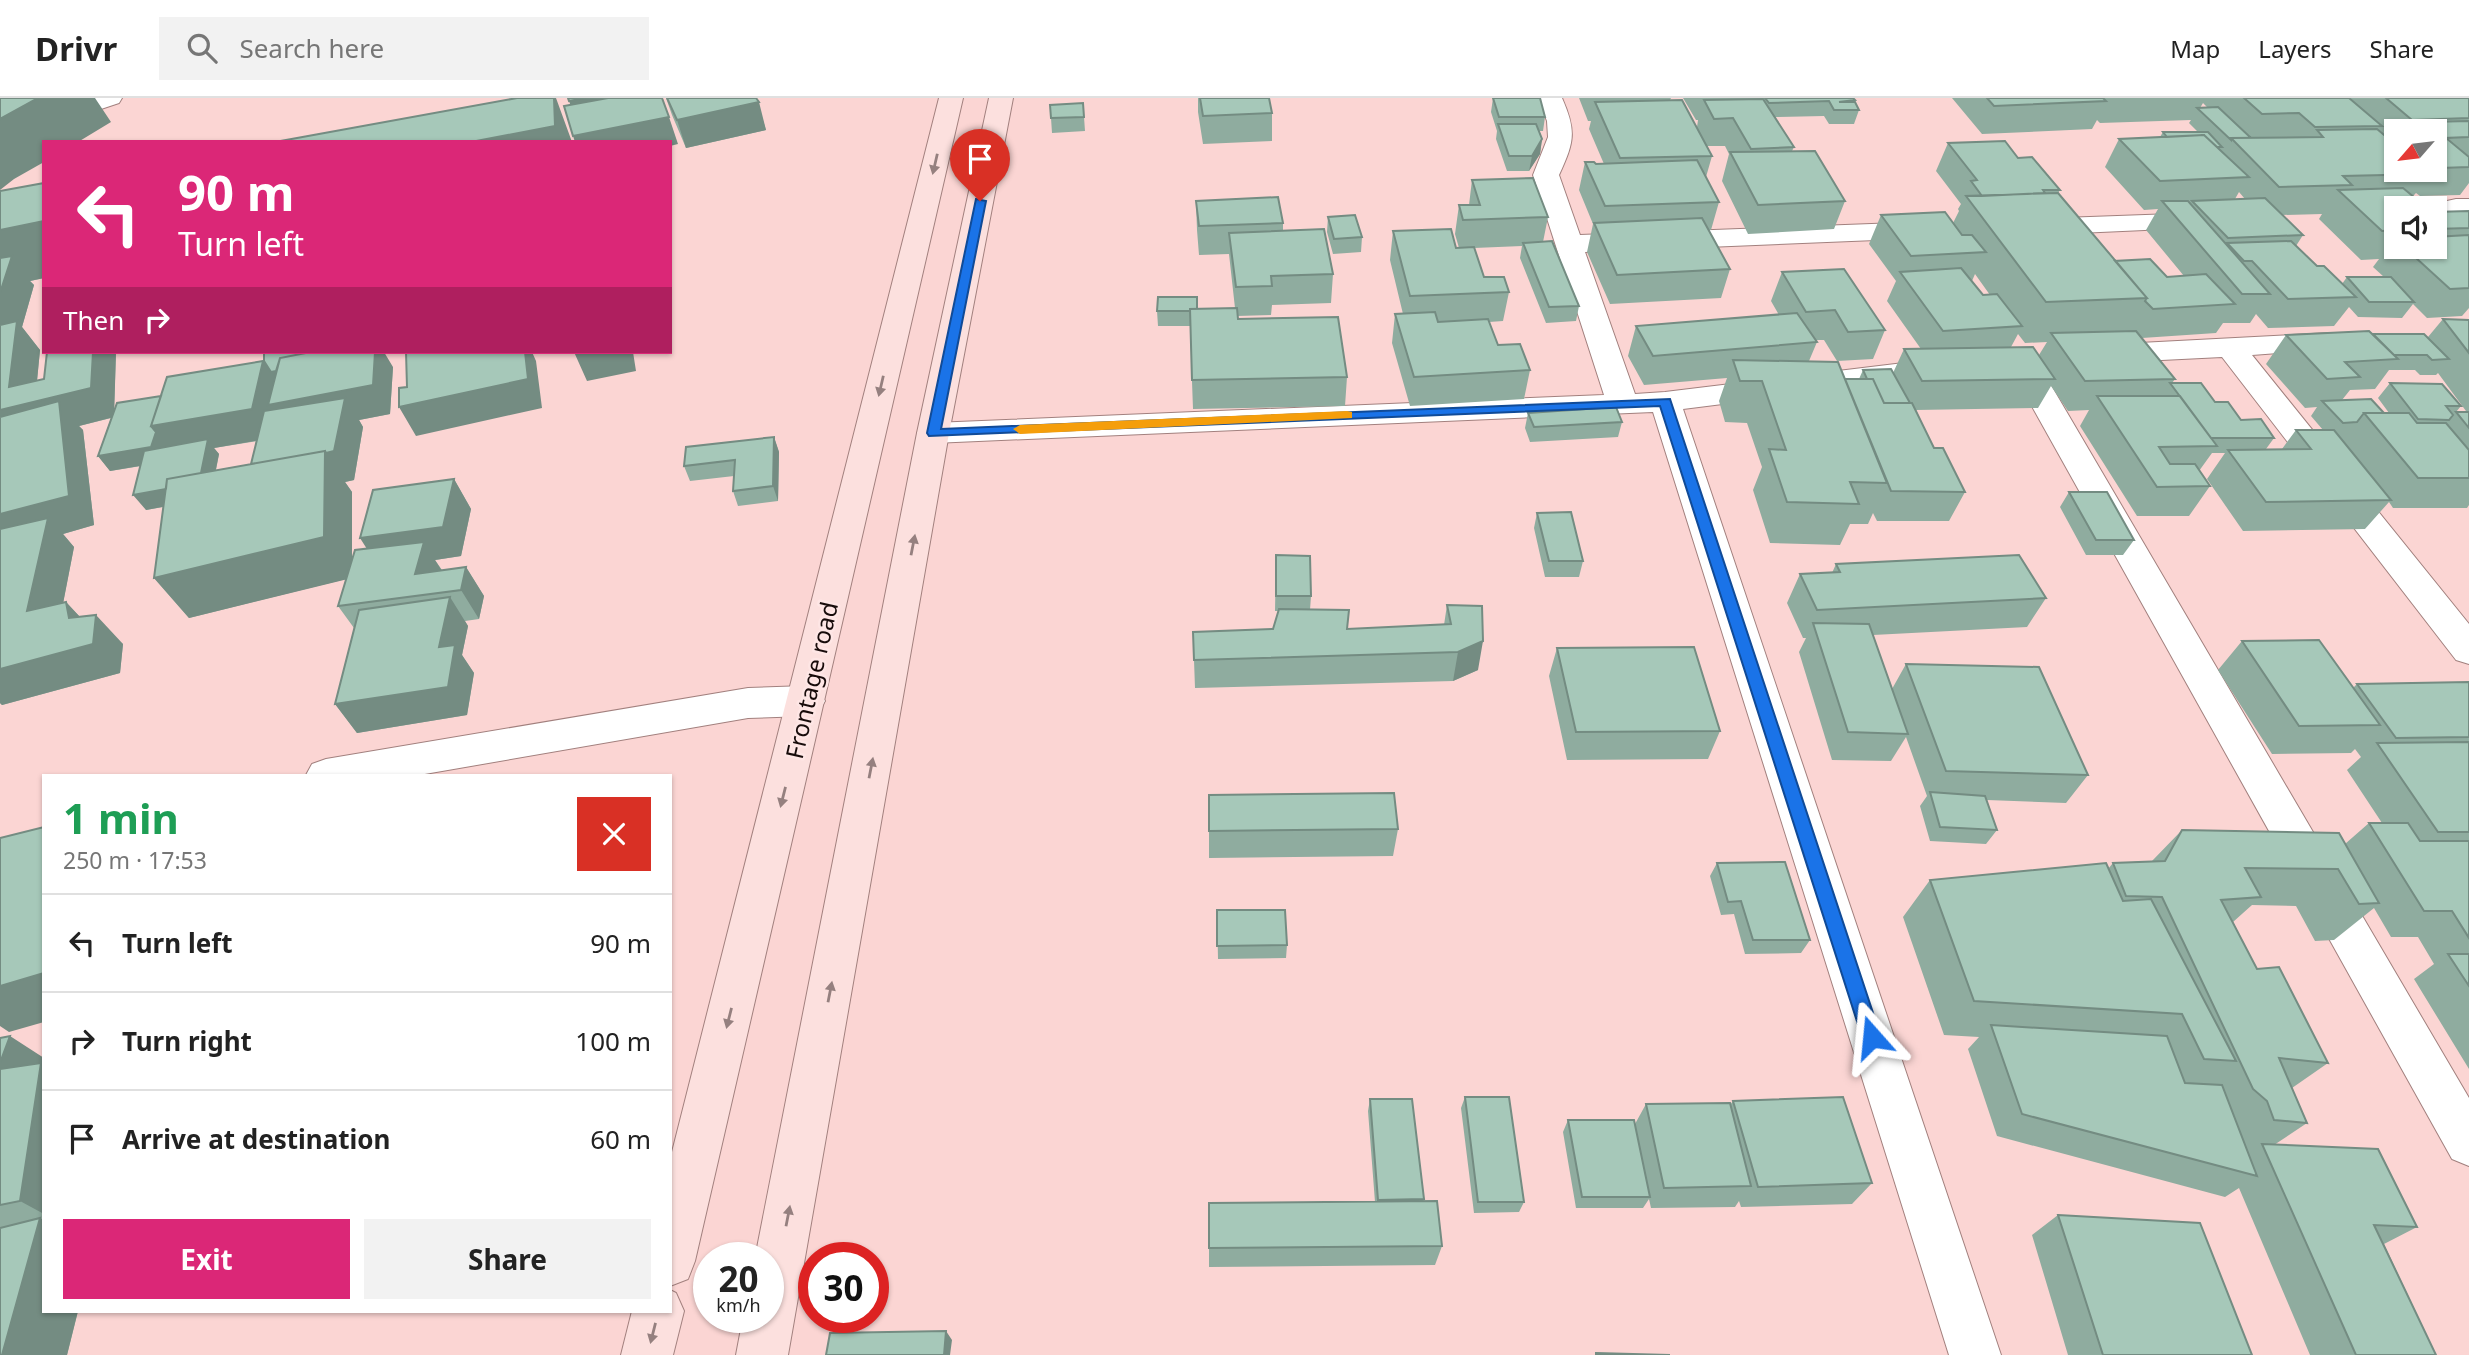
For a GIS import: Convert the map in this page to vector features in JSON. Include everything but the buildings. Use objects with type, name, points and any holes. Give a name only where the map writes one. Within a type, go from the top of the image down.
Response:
[{"type":"main road","name":"Frontage road","points":[[672,1253],[951,98]]},
{"type":"main road","points":[[762,1355],[933,433],[1001,98]]},
{"type":"main road","points":[[647,1355],[658,1313]]},
{"type":"street","points":[[0,151],[50,118],[110,98]]},
{"type":"street","points":[[1550,98],[1577,128],[1560,145],[1546,175],[1622,402]]},
{"type":"street","points":[[2002,228],[2211,221]]},
{"type":"street","points":[[1570,244],[1947,230]]},
{"type":"street","points":[[2359,340],[2033,358],[2469,1143]]},
{"type":"street","points":[[2231,348],[2469,650]]},
{"type":"street","points":[[933,433],[1665,402],[1938,368]]},
{"type":"street","points":[[1665,402],[1975,1355]]},
{"type":"street","points":[[332,774],[748,703],[806,701]]},
{"type":"slow traffic","points":[[1020,429],[1347,415]]},
{"type":"route","points":[[980,201],[933,433],[1665,402],[1872,1037]]}]
